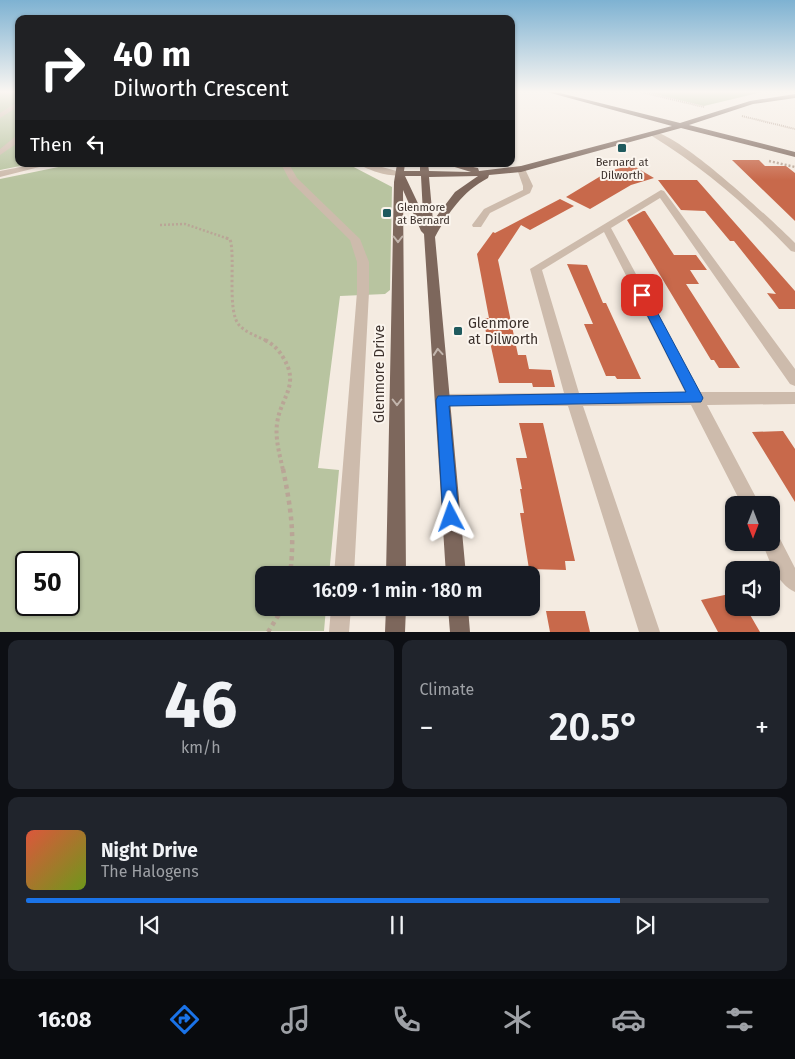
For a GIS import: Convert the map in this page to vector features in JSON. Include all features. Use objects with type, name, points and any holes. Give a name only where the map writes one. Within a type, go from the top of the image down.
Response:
[{"type":"main road","points":[[667,121],[795,154]]},
{"type":"main road","points":[[688,121],[795,149]]},
{"type":"main road","points":[[400,168],[425,174],[492,173],[521,169],[655,134],[692,121]]},
{"type":"main road","points":[[424,167],[455,566]]},
{"type":"main road","points":[[463,167],[492,173]]},
{"type":"main road","points":[[400,168],[430,238]]},
{"type":"main road","name":"Glenmore Drive","points":[[396,566],[400,168]]},
{"type":"main road","points":[[430,238],[449,203],[475,181],[492,173]]},
{"type":"main road","points":[[396,616],[396,632]]},
{"type":"main road","points":[[459,616],[460,632]]},
{"type":"street","points":[[655,134],[726,182],[751,203],[795,249]]},
{"type":"street","points":[[0,153],[15,141]]},
{"type":"street","points":[[0,174],[33,167]]},
{"type":"street","points":[[287,167],[293,179],[354,238],[363,262],[364,292],[345,566]]},
{"type":"street","points":[[373,167],[390,172],[400,168]]},
{"type":"street","points":[[477,225],[487,211],[527,191],[528,186],[521,169]]},
{"type":"street","points":[[650,632],[573,398],[536,269],[662,193],[795,380]]},
{"type":"street","points":[[606,227],[746,496]]},
{"type":"street","points":[[442,400],[795,398]]},
{"type":"street","points":[[775,551],[785,571],[795,582]]},
{"type":"street","points":[[339,632],[340,616]]},
{"type":"path","points":[[766,160],[795,167]]},
{"type":"path","points":[[160,225],[185,224],[230,239],[232,245],[231,264],[235,317],[240,326],[274,345],[289,367],[292,379],[277,424],[278,445],[292,513],[294,542],[291,566]]},
{"type":"path","points":[[268,632],[278,616]]},
{"type":"green space","points":[[0,121],[15,121],[15,167],[0,170]]},
{"type":"green space","points":[[58,167],[354,167],[392,187],[390,290],[385,294],[340,296],[318,468],[339,470],[330,566],[255,566],[255,616],[325,616],[324,631],[0,632],[0,179]]},
{"type":"building","points":[[732,160],[759,160],[765,166],[786,166],[795,173],[795,221]]},
{"type":"building","points":[[632,165],[654,178],[631,185],[590,209],[566,197],[609,171]]},
{"type":"building","points":[[658,180],[697,180],[795,291],[795,309],[779,309],[767,293],[776,294],[734,241],[730,241],[705,211],[681,210]]},
{"type":"building","points":[[560,199],[574,206],[530,230],[521,225],[498,260],[518,355],[526,355],[529,369],[551,370],[555,387],[533,387],[532,383],[499,383],[488,333],[486,333],[484,318],[489,318],[477,254],[493,232],[495,233]]},
{"type":"building","points":[[645,211],[674,255],[696,255],[707,270],[690,270],[699,284],[686,284],[740,368],[719,368],[714,360],[711,360],[627,220]]},
{"type":"building","points":[[567,264],[587,265],[603,303],[606,303],[641,379],[617,379],[615,376],[606,376],[584,324],[593,324]]},
{"type":"building","points":[[519,423],[543,423],[575,561],[565,561],[566,570],[540,569],[540,566],[529,566],[520,513],[524,513],[520,489],[522,489],[516,458],[527,458]]},
{"type":"building","points":[[783,431],[795,449],[795,502],[752,432]]},
{"type":"building","points":[[725,595],[725,616],[751,616],[760,632],[718,632],[701,600]]},
{"type":"building","points":[[546,611],[585,611],[590,632],[550,632]]},
{"type":"place","name":"Bernard at Dilworth","points":[[622,148]]},
{"type":"place","name":"Glenmore at Bernard","points":[[387,213]]},
{"type":"place","name":"Glenmore at Dilworth","points":[[458,331]]},
{"type":"route","points":[[451,517],[442,400],[696,398],[642,295]]}]
